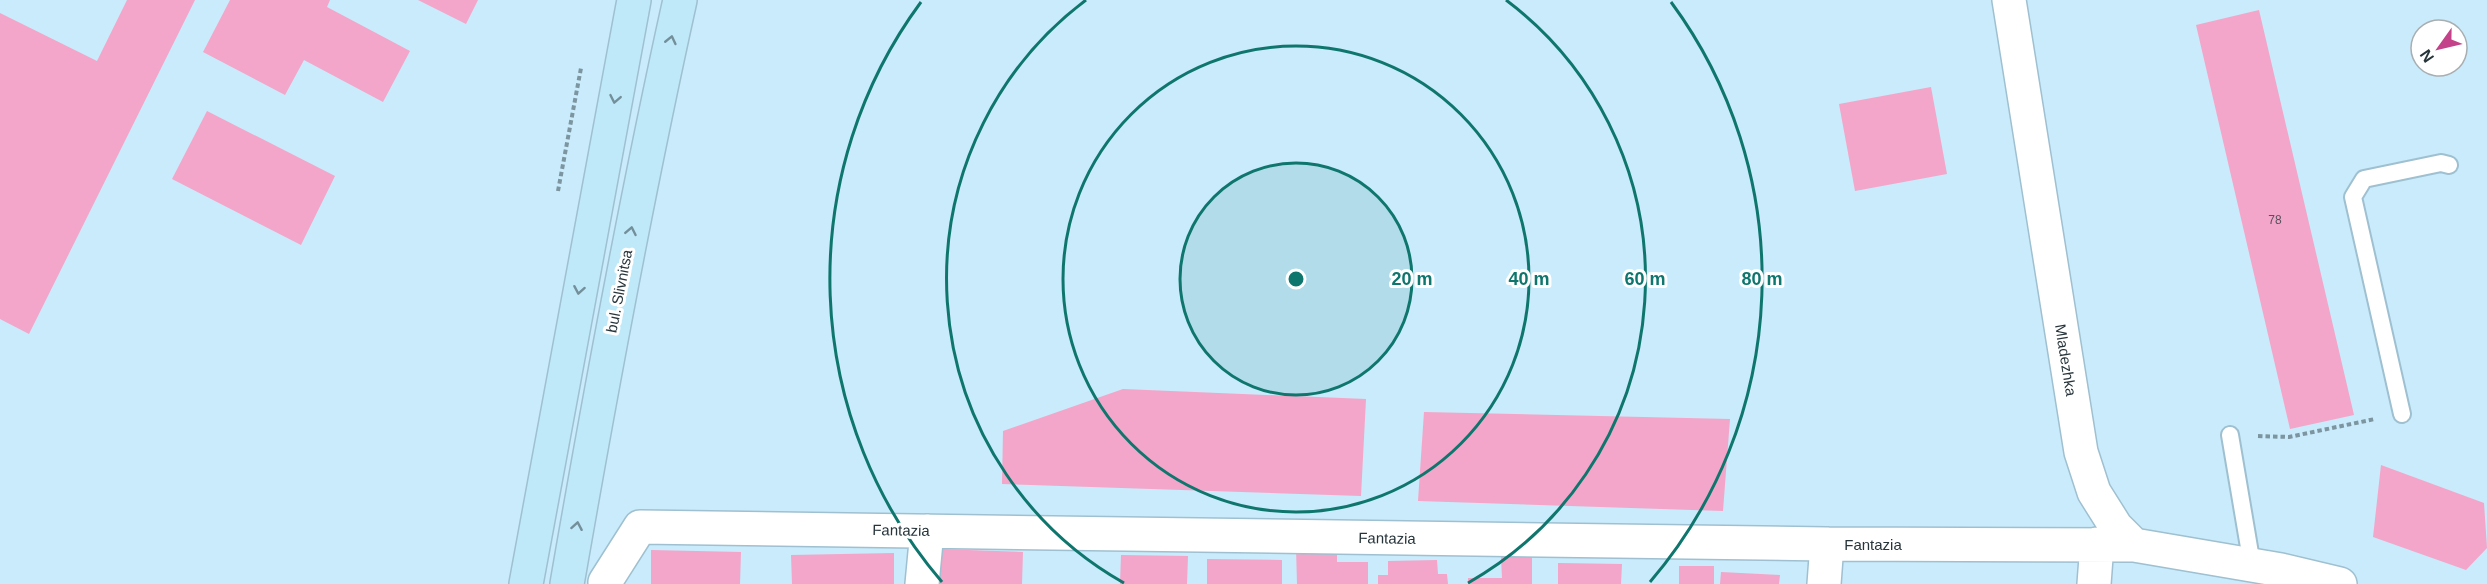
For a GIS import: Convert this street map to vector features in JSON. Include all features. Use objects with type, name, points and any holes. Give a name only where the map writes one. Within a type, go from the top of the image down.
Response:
[{"type":"main road","points":[[526,584],[634,0]]},
{"type":"main road","name":"bul. Slivnitsa","points":[[567,584],[644,161],[680,0]]},
{"type":"street","name":"Mladezhka","points":[[2009,0],[2081,452],[2094,492],[2116,527],[2134,545]]},
{"type":"street","name":"Fantazia","points":[[605,582],[640,527],[1827,544],[2134,545]]},
{"type":"street","points":[[922,584],[927,531]]},
{"type":"street","points":[[1824,584],[1827,544]]},
{"type":"street","points":[[2094,584],[2097,544]]},
{"type":"street","points":[[2134,545],[2272,573],[2340,584]]},
{"type":"lane","points":[[2402,414],[2353,197],[2357,186],[2364,179],[2441,162],[2449,165]]},
{"type":"lane","points":[[2230,435],[2272,573]]},
{"type":"path","points":[[2230,435],[2289,437],[2402,414]]},
{"type":"building","points":[[127,0],[195,0],[29,334],[0,319],[0,13],[97,61]]},
{"type":"building","points":[[230,0],[330,0],[327,7],[410,51],[383,102],[304,60],[285,95],[203,52]]},
{"type":"building","points":[[418,0],[478,0],[466,24]]},
{"type":"building","points":[[2259,10],[2354,415],[2290,429],[2196,25]]},
{"type":"building","points":[[1931,87],[1947,174],[1855,191],[1839,104]]},
{"type":"building","points":[[207,111],[335,176],[301,245],[172,179]]},
{"type":"building","points":[[1123,389],[1366,399],[1361,496],[1002,484],[1003,431]]},
{"type":"building","points":[[1424,412],[1730,419],[1723,511],[1418,501]]},
{"type":"building","points":[[2381,465],[2484,503],[2487,548],[2466,570],[2373,537]]},
{"type":"building","points":[[1337,546],[1337,562],[1368,562],[1368,584],[1297,584],[1296,547]]},
{"type":"building","points":[[939,549],[1023,552],[1022,584],[938,584]]},
{"type":"building","points":[[651,550],[741,552],[740,584],[651,584]]},
{"type":"building","points":[[894,553],[894,584],[792,584],[791,555]]},
{"type":"building","points":[[1121,555],[1188,556],[1187,584],[1120,584]]},
{"type":"building","points":[[1501,557],[1532,557],[1532,584],[1468,584],[1468,578],[1502,578]]},
{"type":"building","points":[[1207,559],[1282,560],[1282,584],[1207,584]]},
{"type":"building","points":[[1437,560],[1438,574],[1447,574],[1448,584],[1378,584],[1378,575],[1388,575],[1388,561]]},
{"type":"building","points":[[1558,563],[1622,564],[1621,584],[1558,584]]},
{"type":"building","points":[[1679,566],[1714,566],[1714,584],[1679,584]]},
{"type":"building","points":[[1721,572],[1780,575],[1779,584],[1720,584]]}]
